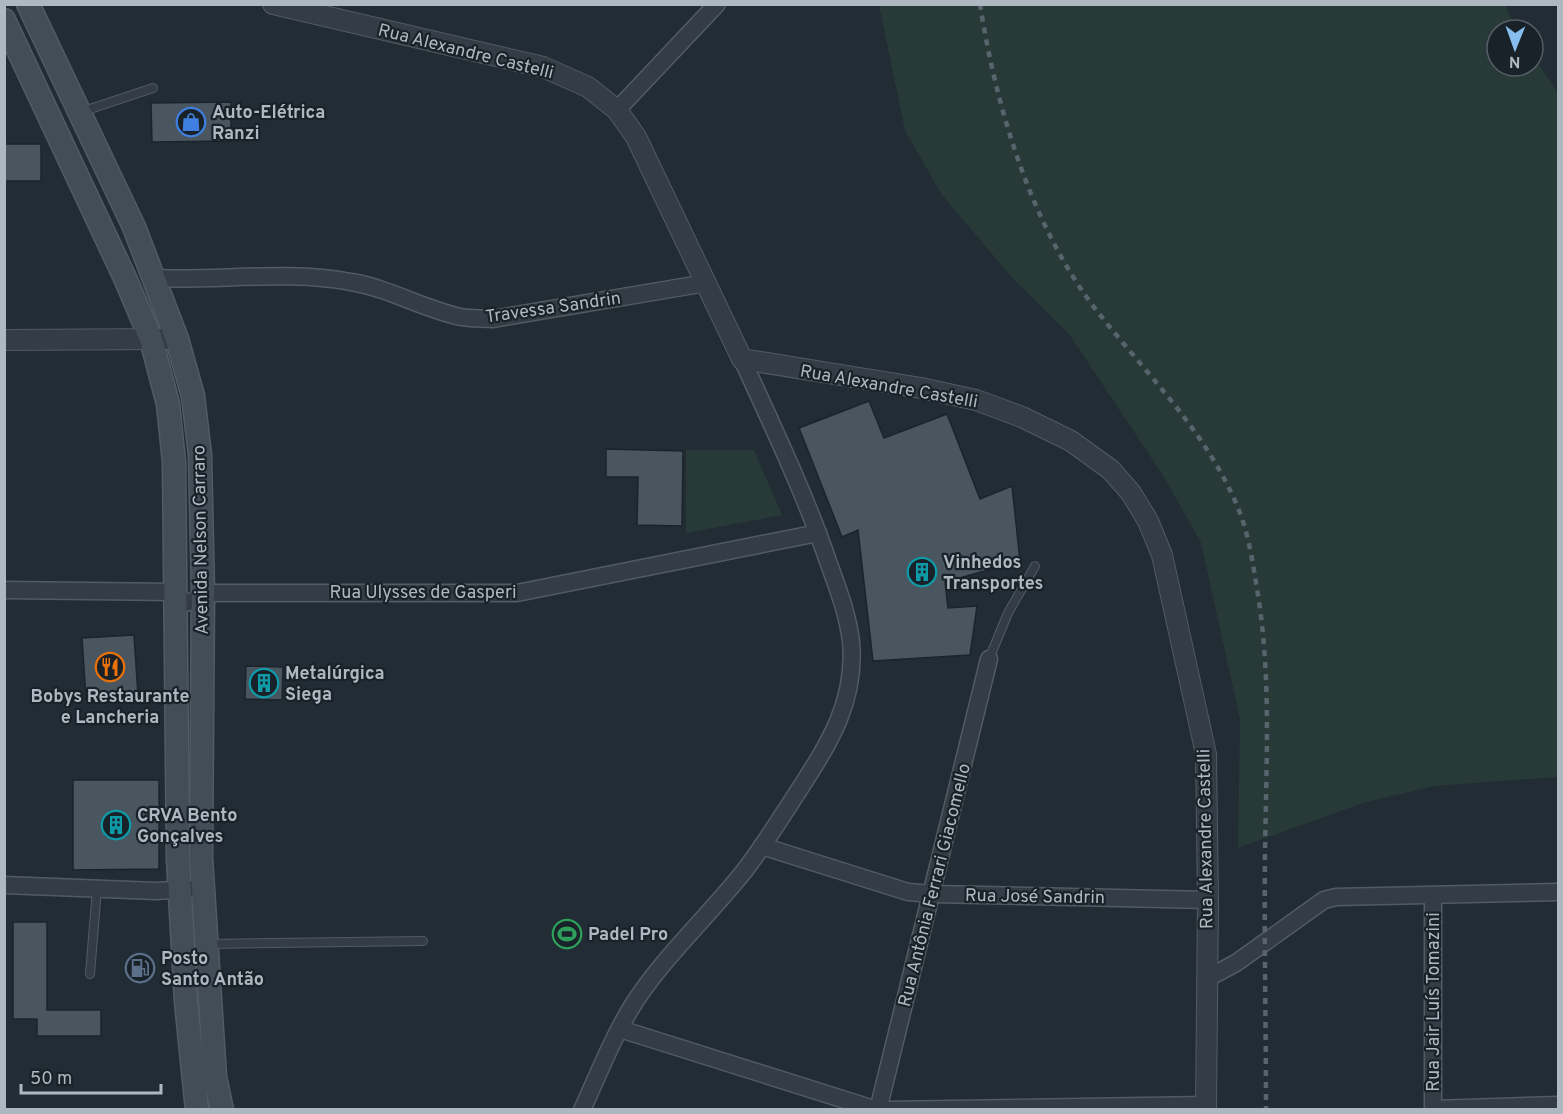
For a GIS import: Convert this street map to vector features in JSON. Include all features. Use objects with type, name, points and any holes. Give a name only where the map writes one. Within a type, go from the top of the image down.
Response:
[{"type":"main road","name":"Avenida Nelson Carraro","points":[[28,4],[134,227],[177,339],[193,396],[200,455],[203,593],[201,857],[215,1077],[222,1110]]},
{"type":"main road","name":"Avenida Nelson Carraro","points":[[4,21],[151,339],[168,404],[174,462],[179,889],[186,1002],[197,1110]]},
{"type":"main road","points":[[51,119],[78,109]]},
{"type":"main road","points":[[124,278],[153,278]]},
{"type":"main road","points":[[178,859],[201,857]]},
{"type":"main road","points":[[186,1002],[210,997]]},
{"type":"street","name":"Rua Alexandre Castelli","points":[[273,4],[543,67],[588,87],[617,110],[636,137],[742,360],[921,388],[976,400],[1022,417],[1071,441],[1118,477],[1148,521],[1162,555],[1206,754],[1208,900],[1206,1107]]},
{"type":"street","points":[[617,110],[717,4]]},
{"type":"street","name":"Travessa Sandrin","points":[[153,278],[197,280],[278,276],[352,282],[463,318],[493,319],[706,283]]},
{"type":"street","points":[[4,340],[177,339]]},
{"type":"street","points":[[582,1110],[636,1000],[685,937],[741,875],[762,846],[834,731],[848,693],[852,669],[851,641],[845,610],[818,533],[742,360]]},
{"type":"street","name":"Rua Ulysses de Gasperi","points":[[4,590],[175,592],[185,603],[203,593],[517,593],[818,533]]},
{"type":"street","name":"Rua Antônia Ferrari Giacomello","points":[[878,1110],[989,659]]},
{"type":"street","name":"Rua José Sandrin","points":[[762,846],[908,892],[1208,900]]},
{"type":"street","points":[[4,885],[156,891],[203,888]]},
{"type":"street","points":[[1206,979],[1236,963],[1324,900],[1336,897],[1558,892]]},
{"type":"street","name":"Rua Jair Luís Tomazini","points":[[1433,895],[1433,1109]]},
{"type":"street","points":[[620,1029],[878,1110]]},
{"type":"street","points":[[1433,1109],[1558,1106]]},
{"type":"street","points":[[885,1110],[1206,1107]]},
{"type":"lane","points":[[78,109],[153,88]]},
{"type":"lane","points":[[989,659],[1008,614],[1035,566]]},
{"type":"lane","points":[[90,974],[97,889]]},
{"type":"lane","points":[[206,945],[423,941]]},
{"type":"green space","points":[[879,5],[1505,5],[1511,18],[1485,18],[1485,78],[1545,78],[1545,74],[1558,93],[1558,777],[1434,786],[1363,803],[1238,848],[1240,719],[1201,543],[1164,477],[1069,334],[1016,282],[942,195],[905,131]]},
{"type":"green space","points":[[686,450],[754,450],[782,515],[686,533]]},
{"type":"building","name":"Auto-Elétrica Ranzi","points":[[231,102],[231,141],[152,142],[151,103]]},
{"type":"building","points":[[4,144],[41,144],[41,181],[4,181]]},
{"type":"building","points":[[869,401],[884,438],[947,414],[980,499],[1012,486],[1020,561],[945,582],[948,608],[977,606],[970,655],[873,661],[858,530],[842,537],[799,428]]},
{"type":"building","points":[[606,449],[683,451],[682,526],[637,525],[638,477],[606,477]]},
{"type":"building","name":"Bobys Restaurante e Lancheria","points":[[134,635],[138,695],[86,699],[82,638]]},
{"type":"building","name":"Metalúrgica Siega","points":[[246,666],[283,667],[282,700],[245,699]]},
{"type":"building","name":"CRVA Bento Gonçalves","points":[[73,780],[159,780],[159,869],[73,870]]},
{"type":"building","points":[[13,922],[47,922],[47,1010],[101,1010],[101,1036],[37,1036],[37,1019],[13,1019]]},
{"type":"railway","points":[[980,4],[987,44],[1007,125],[1020,165],[1054,243],[1074,278],[1097,311],[1175,405],[1210,454],[1238,508],[1247,536],[1261,617],[1266,684],[1266,1110]]},
{"type":"place","name":"Auto-Elétrica Ranzi","points":[[191,122]]},
{"type":"place","name":"Vinhedos Transportes","points":[[922,572]]},
{"type":"place","name":"Bobys Restaurante e Lancheria","points":[[110,667]]},
{"type":"place","name":"Metalúrgica Siega","points":[[264,683]]},
{"type":"place","name":"CRVA Bento Gonçalves","points":[[116,825]]},
{"type":"place","name":"Padel Pro","points":[[567,934]]},
{"type":"place","name":"Posto Santo Antão","points":[[140,968]]}]
